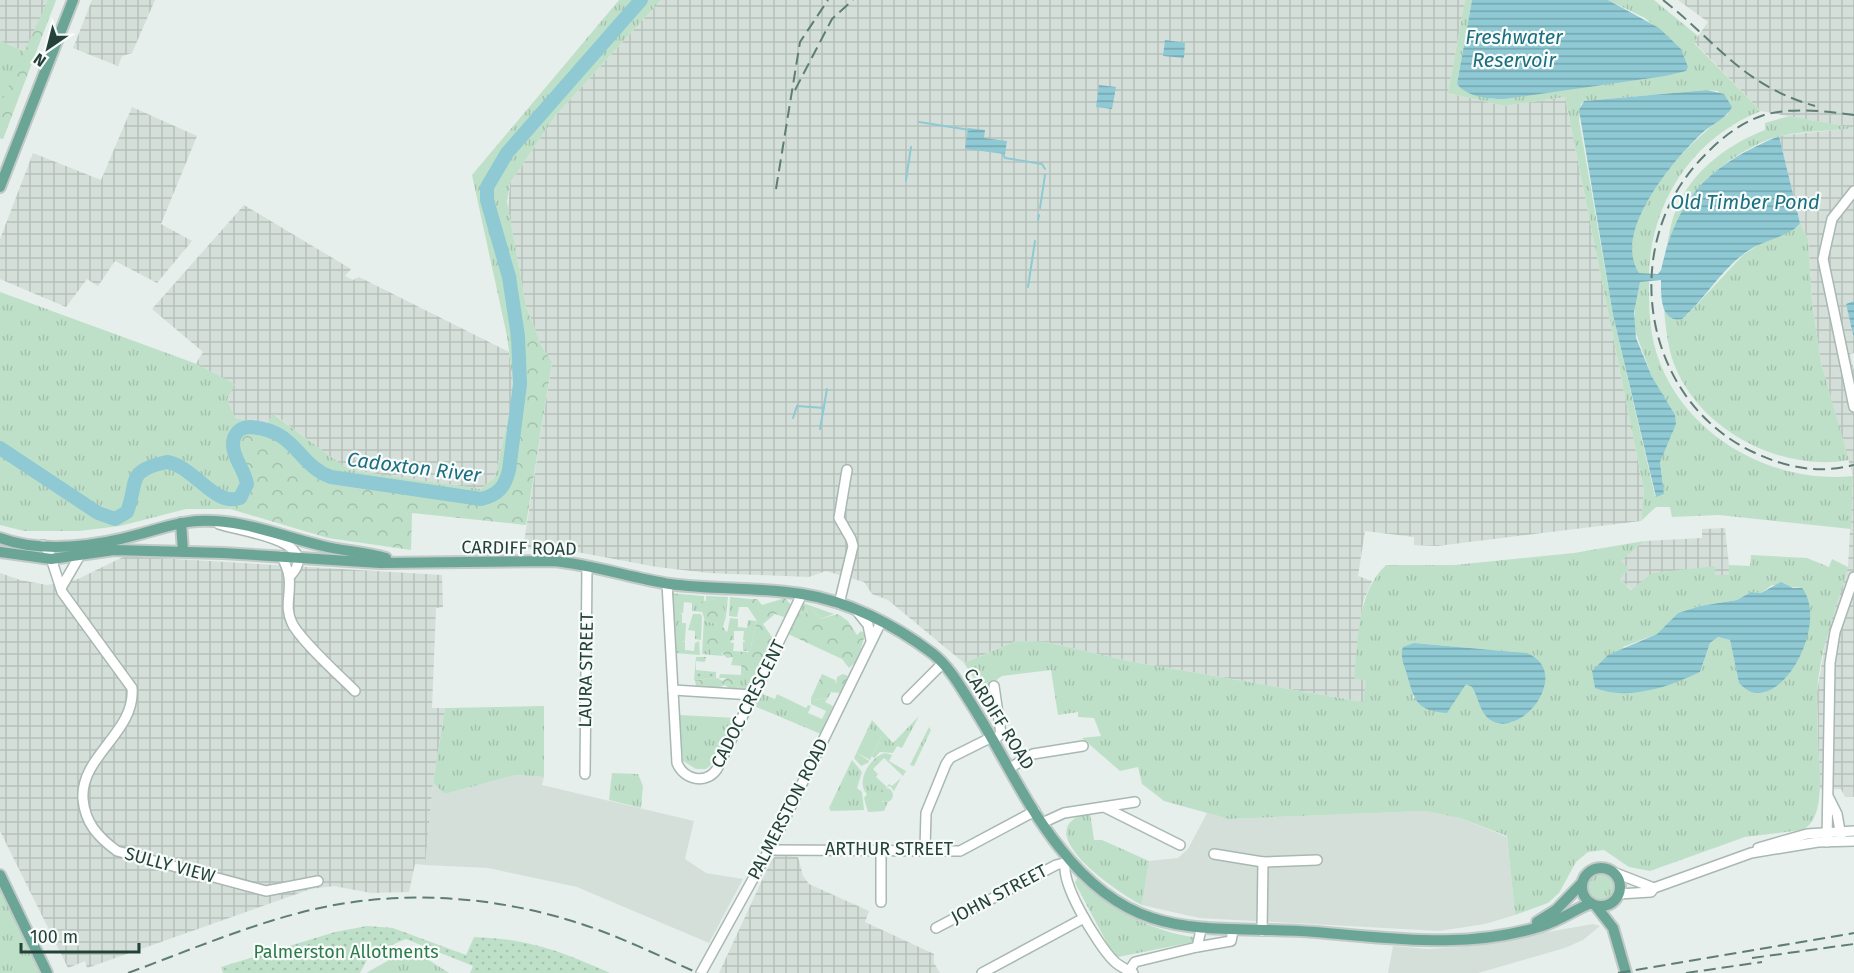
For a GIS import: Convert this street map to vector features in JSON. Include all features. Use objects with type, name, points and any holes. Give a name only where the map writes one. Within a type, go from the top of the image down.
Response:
[{"type":"main road","points":[[0,187],[73,0]]},
{"type":"main road","name":"CARDIFF ROAD","points":[[0,538],[43,545],[103,542],[182,523],[212,521],[243,523],[323,547],[400,562]]},
{"type":"main road","points":[[182,523],[183,551]]},
{"type":"main road","name":"CARDIFF ROAD","points":[[0,552],[51,559],[79,557],[114,550],[183,551],[400,562],[552,561],[667,583],[802,594],[856,610],[881,622],[910,638],[943,663],[993,739],[1066,861],[1124,905],[1165,923],[1201,930],[1314,932],[1440,942],[1488,937],[1530,927],[1540,927],[1593,904]]},
{"type":"main road","points":[[1613,928],[1584,896],[1582,883],[1586,874],[1596,868],[1613,872],[1620,882],[1613,928],[1626,973]]},
{"type":"main road","points":[[0,876],[47,973]]},
{"type":"main road","name":"CARDIFF ROAD","points":[[1530,927],[1556,910],[1582,883]]},
{"type":"main road","points":[[1593,904],[1607,905],[1617,896]]},
{"type":"street","points":[[1854,191],[1832,219],[1822,259],[1854,407]]},
{"type":"street","points":[[839,604],[852,546],[851,539],[839,518],[847,470]]},
{"type":"street","points":[[212,521],[292,548],[298,557],[297,569],[291,575]]},
{"type":"street","name":"SULLY VIEW","points":[[43,545],[51,559],[60,588],[132,688],[133,700],[126,718],[82,784],[84,811],[97,835],[117,850],[266,891],[318,881]]},
{"type":"street","points":[[282,556],[291,575],[289,605],[292,624],[355,691]]},
{"type":"street","points":[[60,588],[79,557]]},
{"type":"street","name":"LAURA STREET","points":[[585,774],[587,566]]},
{"type":"street","points":[[1827,837],[1830,663],[1835,632],[1854,577]]},
{"type":"street","name":"CADOC CRESCENT","points":[[667,583],[677,763],[682,772],[700,779],[711,776],[717,769],[802,594]]},
{"type":"street","points":[[856,610],[868,626],[871,643]]},
{"type":"street","name":"PALMERSTON ROAD","points":[[700,973],[770,850],[881,622]]},
{"type":"street","points":[[907,699],[943,663]]},
{"type":"street","points":[[925,849],[926,813],[950,758],[1001,734],[994,686]]},
{"type":"street","points":[[673,690],[753,695]]},
{"type":"street","points":[[1010,768],[1033,754],[1083,746]]},
{"type":"street","points":[[1829,798],[1837,814],[1841,836]]},
{"type":"street","points":[[1042,823],[1064,813],[1136,802]]},
{"type":"street","points":[[1104,807],[1180,845]]},
{"type":"street","name":"ARTHUR STREET","points":[[770,850],[925,849],[960,851],[1035,811]]},
{"type":"street","points":[[1617,896],[1651,892],[1654,888],[1751,853],[1841,836],[1854,831]]},
{"type":"street","points":[[1841,836],[1854,840]]},
{"type":"street","points":[[881,849],[881,902]]},
{"type":"street","points":[[1214,854],[1263,862],[1317,860]]},
{"type":"street","points":[[1066,861],[1064,874],[1084,918],[1116,969],[1131,972],[1135,962],[1231,941],[1233,931]]},
{"type":"street","name":"JOHN STREET","points":[[936,928],[1066,861]]},
{"type":"street","points":[[1262,931],[1263,862]]},
{"type":"street","points":[[1613,872],[1654,888]]},
{"type":"street","points":[[982,973],[1084,918]]},
{"type":"street","points":[[1197,947],[1201,930]]},
{"type":"shaded area","points":[[0,0],[56,0],[34,55],[0,41]]},
{"type":"shaded area","points":[[92,0],[155,0],[132,53],[122,56],[118,66],[73,48]]},
{"type":"shaded area","points":[[661,0],[1465,0],[1448,93],[1504,106],[1565,97],[1644,491],[1641,521],[1437,546],[1414,545],[1414,537],[1365,531],[1358,576],[1372,581],[1363,602],[1354,678],[1367,680],[1363,702],[1128,661],[1047,642],[1016,641],[964,663],[888,600],[872,594],[864,582],[826,571],[809,577],[709,573],[657,567],[566,550],[560,545],[548,544],[542,548],[523,549],[552,362],[541,345],[526,306],[508,208],[510,183],[556,115]]},
{"type":"shaded area","points":[[1678,0],[1854,0],[1854,301],[1846,304],[1854,339],[1854,353],[1850,354],[1854,370],[1854,797],[1845,797],[1841,789],[1819,789],[1817,692],[1827,632],[1848,567],[1853,476],[1821,363],[1812,302],[1808,239],[1800,223],[1779,136],[1852,128],[1761,111],[1694,42],[1708,22]]},
{"type":"shaded area","points":[[132,107],[197,136],[161,224],[192,241],[157,283],[115,261],[98,286],[87,279],[66,307],[0,279],[0,239],[33,153],[101,180]]},
{"type":"shaded area","points":[[244,205],[351,269],[345,276],[353,280],[359,277],[509,352],[514,391],[495,477],[481,489],[348,470],[274,414],[267,424],[235,418],[227,399],[192,370],[203,352],[152,309]]},
{"type":"shaded area","points":[[1725,528],[1730,575],[1715,575],[1715,567],[1632,590],[1620,579],[1629,569],[1620,561],[1644,541],[1702,538],[1702,529]]},
{"type":"shaded area","points":[[125,556],[442,575],[443,607],[436,608],[432,708],[445,708],[433,783],[425,865],[415,864],[409,892],[371,893],[334,886],[311,889],[87,968],[85,961],[68,968],[0,831],[0,573],[20,580],[47,585],[78,579]]},
{"type":"shaded area","points":[[516,775],[544,777],[542,785],[694,821],[685,859],[706,873],[743,879],[709,943],[577,887],[488,868],[425,865],[433,783],[445,794]]},
{"type":"shaded area","points":[[1425,811],[1460,818],[1507,837],[1515,915],[1485,924],[1439,931],[1199,918],[1142,905],[1149,861],[1178,858],[1188,849],[1207,813],[1229,819]]},
{"type":"shaded area","points":[[776,855],[798,857],[803,876],[809,884],[869,911],[865,922],[934,954],[934,963],[940,973],[719,973],[771,861]]},
{"type":"shaded area","points":[[1593,924],[1600,926],[1583,940],[1565,948],[1478,973],[1388,973],[1393,946],[1428,949],[1461,947]]},
{"type":"green space","points":[[48,0],[56,0],[3,139],[0,138],[0,105]]},
{"type":"green space","points":[[619,0],[661,0],[556,115],[510,183],[507,202],[526,306],[522,326],[517,421],[502,488],[490,493],[471,495],[421,492],[331,477],[317,469],[295,447],[233,449],[242,467],[245,486],[230,509],[186,509],[120,526],[79,531],[24,531],[0,525],[0,292],[194,363],[235,384],[227,399],[235,418],[267,424],[273,414],[349,470],[481,489],[495,477],[514,391],[507,336],[472,175]]},
{"type":"green space","points":[[1465,0],[1472,0],[1457,84],[1465,91],[1493,99],[1681,49],[1645,18],[1608,0],[1654,0],[1698,36],[1694,43],[1761,111],[1737,122],[1716,137],[1681,175],[1658,221],[1649,274],[1639,274],[1632,254],[1634,231],[1643,208],[1675,162],[1712,126],[1728,114],[1718,91],[1707,90],[1584,101],[1581,104],[1579,120],[1613,315],[1655,496],[1664,494],[1660,462],[1667,441],[1652,377],[1634,328],[1635,303],[1640,281],[1649,281],[1650,312],[1656,353],[1674,390],[1692,414],[1713,434],[1738,451],[1765,464],[1823,477],[1853,476],[1851,529],[1719,515],[1672,517],[1670,507],[1656,507],[1641,521],[1644,491],[1565,97],[1504,106],[1448,93]]},
{"type":"green space","points":[[0,41],[34,55],[3,139],[0,138]]},
{"type":"green space","points":[[1789,116],[1854,128],[1776,137],[1756,145],[1728,162],[1714,172],[1693,196],[1677,223],[1665,255],[1674,214],[1696,177],[1728,149],[1765,130],[1765,123]]},
{"type":"green space","points":[[1800,223],[1808,239],[1812,302],[1821,363],[1849,460],[1824,462],[1798,460],[1749,443],[1726,430],[1706,413],[1690,393],[1677,371],[1669,349],[1664,309],[1667,314],[1687,315],[1743,255],[1761,243],[1798,227]]},
{"type":"green space","points":[[526,306],[541,345],[552,362],[526,525],[412,513],[411,550],[328,538],[230,509],[245,492],[247,484],[233,442],[235,434],[245,427],[266,428],[279,434],[317,469],[331,477],[408,489],[479,495],[490,492],[501,480],[517,421],[522,326]]},
{"type":"green space","points":[[1644,541],[1621,561],[1629,569],[1620,579],[1631,590],[1652,573],[1715,566],[1715,575],[1729,575],[1729,565],[1750,566],[1751,555],[1807,558],[1829,567],[1832,559],[1848,567],[1821,660],[1817,700],[1820,792],[1815,815],[1810,824],[1802,830],[1745,837],[1650,871],[1629,867],[1604,850],[1588,852],[1576,862],[1559,893],[1548,903],[1515,915],[1507,836],[1460,818],[1425,811],[1229,819],[1164,801],[1142,784],[1138,767],[1120,771],[1082,738],[1101,736],[1094,718],[1078,717],[1078,712],[1058,715],[1051,670],[1002,676],[982,690],[964,663],[1016,641],[1047,642],[1128,661],[1363,702],[1366,681],[1354,678],[1358,633],[1369,589],[1386,565],[1455,565],[1574,553]],"holes":[[[1772,585],[1802,588],[1739,683],[1730,640],[1718,637],[1710,643],[1700,672],[1645,691],[1623,647],[1657,634],[1678,613],[1700,606],[1737,600],[1751,592],[1761,593]],[[1414,643],[1515,652],[1545,684],[1543,690],[1537,702],[1527,713],[1510,723],[1480,705],[1472,686],[1466,684],[1461,689],[1413,698]]]},
{"type":"green space","points":[[670,593],[704,596],[704,601],[699,602],[703,612],[692,611],[692,603],[684,602],[683,613],[679,614],[682,614],[682,623],[686,623],[685,641],[682,641],[685,642],[685,650],[694,651],[695,643],[699,641],[700,655],[675,653]]},
{"type":"green space","points":[[706,596],[728,597],[726,616],[721,603],[714,599],[706,601]]},
{"type":"green space","points":[[730,597],[750,599],[748,607],[739,607],[737,617],[729,616]]},
{"type":"green space","points":[[785,598],[792,606],[784,617],[775,614],[763,624],[774,640],[757,682],[750,688],[746,680],[747,672],[740,664],[741,655],[750,651],[757,621],[747,606],[750,599],[757,599],[762,605]]},
{"type":"green space","points":[[714,599],[722,603],[726,616],[723,627],[729,635],[733,657],[727,658],[721,652],[712,655],[710,649],[705,648],[704,636],[713,635],[717,624],[705,621],[699,602]]},
{"type":"green space","points":[[803,603],[834,614],[820,619],[811,608],[806,608],[808,613],[798,614]]},
{"type":"green space","points":[[806,608],[811,608],[820,619],[838,614],[848,621],[857,635],[861,631],[865,634],[858,660],[849,668],[842,659],[786,633],[798,614],[808,613]]},
{"type":"green space","points":[[693,614],[701,614],[702,617],[701,640],[695,639],[695,631],[688,630]]},
{"type":"green space","points":[[704,618],[705,621],[717,624],[710,649],[721,652],[723,656],[702,654]]},
{"type":"green space","points":[[730,618],[738,619],[738,627],[747,628],[748,620],[757,621],[750,651],[743,651],[743,642],[746,641],[743,640],[744,631],[734,631],[734,640],[729,641],[727,633]]},
{"type":"green space","points":[[729,642],[734,643],[733,651],[747,652],[741,655],[750,690],[738,688],[731,679],[719,678],[720,674],[741,675],[741,666],[731,665],[733,657]]},
{"type":"green space","points":[[696,657],[706,657],[705,662],[696,661],[696,670],[716,672],[716,678],[694,680]]},
{"type":"green space","points":[[822,674],[835,680],[836,684],[837,677],[843,674],[848,676],[840,693],[831,692],[828,698],[815,700],[811,698]]},
{"type":"green space","points":[[728,677],[736,682],[738,688],[734,692],[725,685],[718,688],[696,686],[695,680],[717,678],[723,681]]},
{"type":"green space","points":[[760,693],[775,699],[777,694],[806,708],[808,705],[811,706],[808,713],[822,719],[826,711],[811,704],[811,698],[815,700],[828,698],[825,702],[833,706],[821,734],[754,706]]},
{"type":"green space","points":[[544,706],[544,777],[516,775],[445,794],[433,783],[445,708]]},
{"type":"green space","points":[[679,715],[737,718],[712,764],[706,769],[696,769],[683,761]]},
{"type":"green space","points":[[919,716],[902,748],[897,746],[893,753],[880,752],[874,758],[872,756],[882,735],[857,753],[869,761],[868,763],[861,766],[854,758],[872,720],[893,743]]},
{"type":"green space","points":[[929,727],[931,730],[914,766],[910,765]]},
{"type":"green space","points":[[869,728],[882,735],[870,760],[857,753]]},
{"type":"green space","points":[[885,753],[892,755],[889,761],[906,771],[903,776],[884,758],[873,769],[878,774],[876,777],[887,787],[889,784],[892,786],[901,778],[894,791],[890,786],[883,789],[882,802],[888,802],[884,811],[868,812],[864,798],[867,794],[863,777],[874,759]]},
{"type":"green space","points":[[852,760],[862,772],[857,788],[862,792],[864,810],[831,811],[829,808]]},
{"type":"green space","points":[[612,773],[638,774],[643,786],[641,808],[609,800]]},
{"type":"green space","points":[[886,788],[891,790],[893,795],[891,800],[886,802],[881,800],[879,795],[881,790]]},
{"type":"green space","points":[[1090,812],[1094,840],[1102,840],[1149,861],[1142,905],[1097,875],[1071,846],[1066,832],[1072,820]]},
{"type":"green space","points":[[1600,873],[1610,877],[1614,887],[1610,897],[1600,901],[1590,897],[1586,887],[1590,877]]},
{"type":"green space","points":[[1077,878],[1120,911],[1143,923],[1193,937],[1193,942],[1118,957],[1108,945],[1075,883]]},
{"type":"green space","points":[[0,889],[40,973],[0,973]]},
{"type":"green space","name":"Palmerston Allotments","points":[[367,926],[393,928],[466,955],[474,937],[528,943],[559,952],[610,973],[470,973],[473,966],[406,939],[370,954],[360,973],[223,973],[221,967],[335,932]]},
{"type":"green space","points":[[410,948],[449,973],[367,973],[368,972]]},
{"type":"water","name":"Freshwater Reservoir","points":[[1472,0],[1608,0],[1659,28],[1681,49],[1688,67],[1686,71],[1665,76],[1504,99],[1485,98],[1472,94],[1457,84]]},
{"type":"water","points":[[1165,40],[1185,43],[1184,58],[1163,56]]},
{"type":"water","points":[[1099,85],[1116,87],[1112,109],[1096,107]]},
{"type":"water","name":"Old Timber Pond","points":[[1707,90],[1724,94],[1732,107],[1726,115],[1689,146],[1649,199],[1639,218],[1633,238],[1633,256],[1639,273],[1658,274],[1661,270],[1677,222],[1700,186],[1734,159],[1779,136],[1800,223],[1792,231],[1756,246],[1741,256],[1682,319],[1669,317],[1663,307],[1661,280],[1640,282],[1634,312],[1636,338],[1652,377],[1675,415],[1676,424],[1660,462],[1664,494],[1656,497],[1613,315],[1579,110],[1584,101]]},
{"type":"water","points":[[968,128],[985,130],[984,138],[1007,141],[1005,154],[965,149]]},
{"type":"water","points":[[1854,301],[1854,339],[1846,304]]},
{"type":"water","points":[[1781,582],[1793,588],[1802,588],[1809,602],[1810,620],[1807,638],[1800,656],[1790,673],[1778,685],[1765,692],[1751,692],[1743,687],[1739,683],[1730,640],[1718,637],[1710,643],[1700,672],[1688,678],[1635,693],[1608,692],[1595,688],[1592,671],[1608,655],[1657,634],[1678,613],[1700,606],[1737,600],[1751,592],[1761,593]]},
{"type":"water","points":[[1414,643],[1527,653],[1540,663],[1545,675],[1544,689],[1537,702],[1527,713],[1515,721],[1501,724],[1486,716],[1472,687],[1466,684],[1447,713],[1428,710],[1417,702],[1402,659],[1403,647]]},
{"type":"waterway","name":"Cadoxton River","points":[[0,448],[98,513],[115,519],[127,512],[139,474],[154,465],[167,462],[177,465],[221,497],[240,498],[247,484],[235,455],[233,441],[235,435],[246,427],[266,429],[278,434],[310,464],[331,477],[481,499],[496,493],[503,486],[509,470],[520,384],[518,336],[509,277],[487,200],[487,187],[507,153],[641,0]]},
{"type":"waterway","points":[[919,122],[970,130]]},
{"type":"waterway","points":[[906,180],[911,147]]},
{"type":"waterway","points":[[1003,154],[1005,158],[1042,164],[1045,169]]},
{"type":"waterway","points":[[1040,208],[1045,175]]},
{"type":"waterway","points":[[1038,220],[1039,215]]},
{"type":"waterway","points":[[1028,287],[1035,241]]},
{"type":"waterway","points":[[820,429],[827,389]]},
{"type":"waterway","points":[[793,418],[797,406],[824,408]]},
{"type":"railway","points":[[776,189],[800,42],[828,0]]},
{"type":"railway","points":[[795,90],[832,19],[853,0]]},
{"type":"railway","points":[[1663,0],[1750,75],[1768,87],[1815,106]]},
{"type":"railway","points":[[1854,115],[1809,110],[1786,111],[1764,115],[1747,122],[1724,137],[1704,156],[1677,192],[1659,232],[1652,274],[1654,317],[1665,358],[1686,396],[1715,428],[1753,452],[1790,466],[1828,469],[1854,465]]},
{"type":"railway","points":[[128,973],[277,919],[333,905],[402,898],[471,900],[539,912],[604,932],[698,973]]},
{"type":"railway","points":[[1618,973],[1854,933]]},
{"type":"railway","points":[[1752,958],[1854,944]]},
{"type":"railway","points":[[1686,973],[1762,962]]}]
